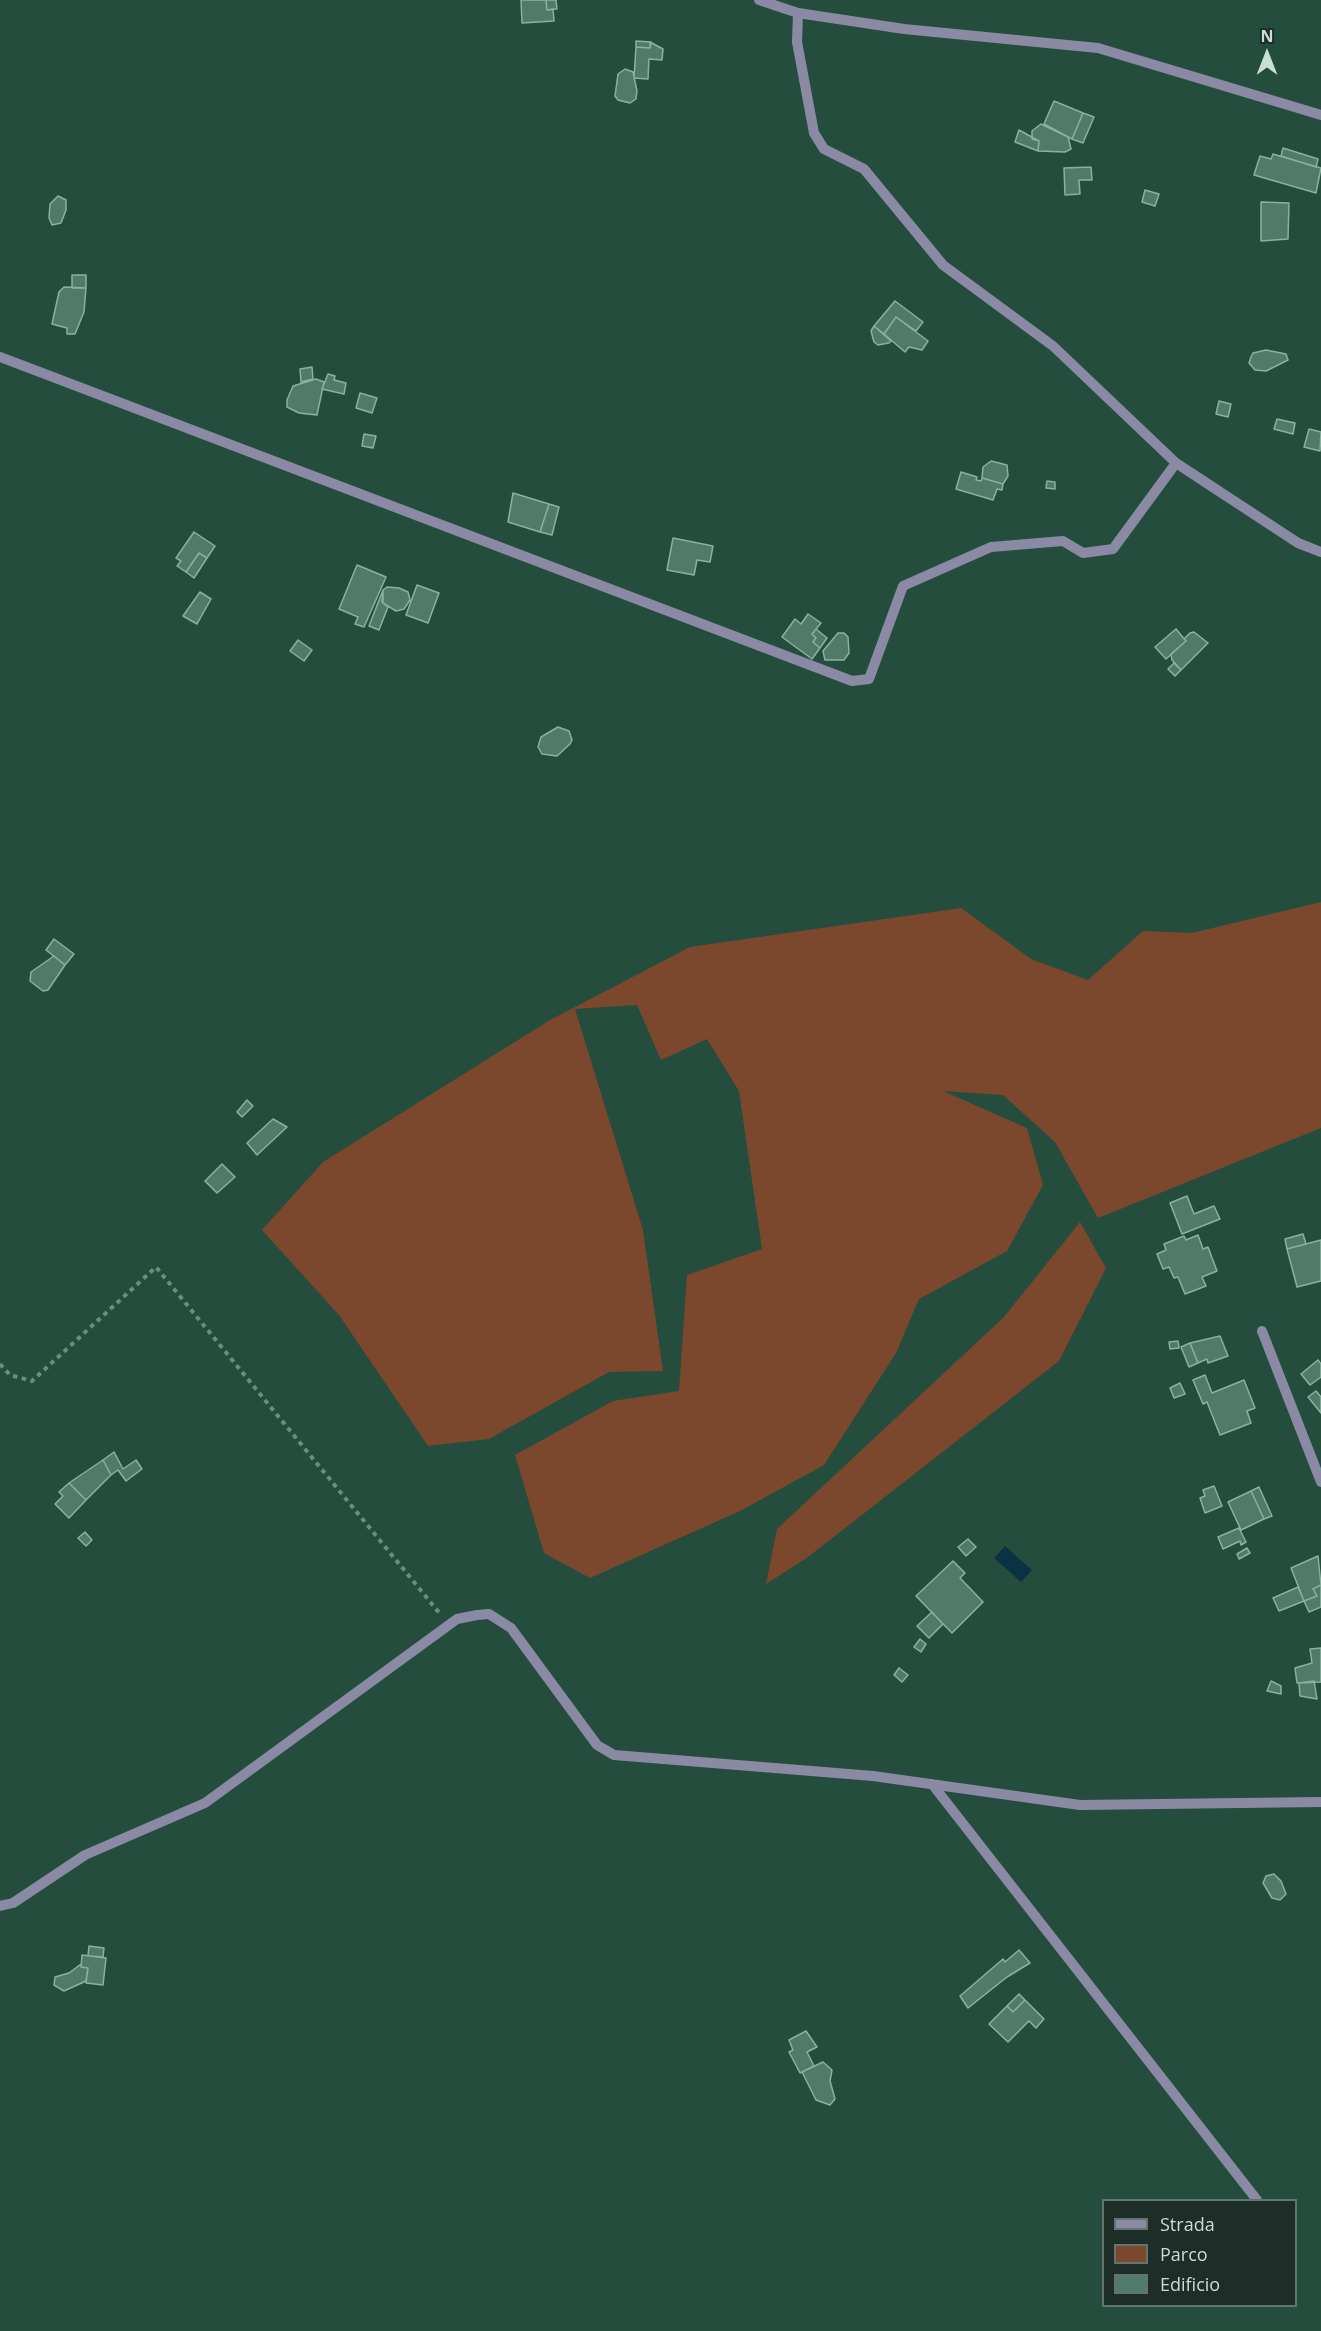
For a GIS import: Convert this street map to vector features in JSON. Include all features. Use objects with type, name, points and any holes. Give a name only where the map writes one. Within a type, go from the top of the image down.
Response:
[{"type":"street","points":[[759,0],[798,13],[904,29],[1098,48],[1321,115]]},
{"type":"street","points":[[798,13],[797,42],[814,134],[824,149],[864,169],[943,265],[1053,346],[1176,462],[1298,543],[1321,552]]},
{"type":"street","points":[[0,357],[852,681],[869,679],[903,586],[991,547],[1063,541],[1083,553],[1113,549],[1176,462]]},
{"type":"street","points":[[1262,1331],[1321,1482]]},
{"type":"street","points":[[0,1906],[13,1904],[85,1855],[204,1803],[457,1619],[489,1614],[511,1628],[597,1745],[614,1755],[873,1776],[1080,1805],[1321,1802]]},
{"type":"street","points":[[932,1784],[1256,2199]]},
{"type":"path","points":[[0,1364],[10,1375],[32,1381],[156,1267],[450,1625]]},
{"type":"green space","points":[[1321,902],[1321,1128],[1098,1218],[1055,1142],[1003,1095],[943,1091],[1027,1128],[1043,1185],[1007,1251],[919,1299],[896,1353],[824,1465],[740,1511],[590,1578],[544,1553],[515,1455],[613,1401],[679,1391],[687,1275],[762,1249],[739,1091],[707,1039],[661,1060],[637,1005],[575,1009],[643,1230],[663,1371],[609,1372],[489,1439],[428,1446],[339,1315],[262,1230],[323,1162],[550,1020],[690,947],[961,908],[1031,959],[1088,980],[1143,931],[1192,933]]},
{"type":"green space","points":[[1080,1222],[1106,1268],[1059,1361],[808,1557],[766,1584],[777,1529],[1004,1317]]},
{"type":"water","points":[[1005,1546],[1032,1570],[1021,1582],[994,1558]]},
{"type":"building","points":[[521,0],[546,0],[547,10],[553,9],[554,21],[522,23]]},
{"type":"building","points":[[546,0],[556,0],[557,9],[547,10]]},
{"type":"building","points":[[636,41],[651,42],[650,48],[636,47]]},
{"type":"building","points":[[650,42],[663,49],[662,60],[649,59],[648,79],[634,78],[636,47],[650,48]]},
{"type":"building","points":[[625,69],[633,72],[637,91],[636,99],[630,103],[618,100],[615,96],[618,74]]},
{"type":"building","points":[[1054,101],[1083,113],[1072,139],[1044,124]]},
{"type":"building","points":[[1083,113],[1094,117],[1083,143],[1072,139]]},
{"type":"building","points":[[1041,124],[1068,137],[1071,149],[1065,152],[1038,151],[1039,141],[1032,139],[1032,131]]},
{"type":"building","points":[[1019,130],[1039,141],[1038,151],[1015,142]]},
{"type":"building","points":[[1283,148],[1318,159],[1316,167],[1281,156]]},
{"type":"building","points":[[1273,154],[1321,168],[1316,193],[1254,175],[1260,156],[1271,159]]},
{"type":"building","points":[[1091,167],[1092,180],[1079,180],[1080,194],[1065,195],[1064,168]]},
{"type":"building","points":[[1145,190],[1159,194],[1155,206],[1142,202]]},
{"type":"building","points":[[58,196],[66,200],[66,210],[61,223],[52,225],[49,218],[50,204]]},
{"type":"building","points":[[1261,202],[1289,203],[1288,239],[1261,241]]},
{"type":"building","points":[[72,275],[86,275],[86,288],[72,288]]},
{"type":"building","points":[[64,287],[86,288],[84,312],[75,334],[67,334],[67,328],[52,324],[59,292]]},
{"type":"building","points":[[895,301],[923,322],[916,331],[896,317],[884,334],[874,326]]},
{"type":"building","points":[[896,317],[928,341],[922,350],[909,347],[905,352],[884,334]]},
{"type":"building","points":[[874,326],[891,341],[889,343],[878,345],[874,342],[871,331]]},
{"type":"building","points":[[1266,350],[1286,354],[1288,360],[1266,371],[1255,370],[1249,363],[1253,353]]},
{"type":"building","points":[[312,367],[313,379],[301,382],[300,369]]},
{"type":"building","points":[[328,374],[335,376],[334,380],[346,383],[344,394],[322,389]]},
{"type":"building","points":[[316,379],[324,382],[317,415],[299,413],[287,407],[287,400],[293,386]]},
{"type":"building","points":[[360,393],[377,398],[372,413],[356,408]]},
{"type":"building","points":[[1219,401],[1231,404],[1228,417],[1216,414]]},
{"type":"building","points":[[1277,419],[1295,423],[1293,434],[1274,429]]},
{"type":"building","points":[[1309,429],[1321,432],[1320,451],[1304,447]]},
{"type":"building","points":[[364,434],[376,436],[373,448],[362,446]]},
{"type":"building","points":[[991,461],[1007,465],[1008,476],[1003,484],[982,478],[983,467]]},
{"type":"building","points":[[961,472],[977,477],[976,480],[981,481],[982,478],[1003,484],[1002,490],[997,489],[993,500],[956,489]]},
{"type":"building","points":[[1047,481],[1055,482],[1055,489],[1046,488]]},
{"type":"building","points":[[513,493],[549,504],[540,532],[508,522]]},
{"type":"building","points":[[549,504],[559,507],[552,535],[540,532]]},
{"type":"building","points":[[194,532],[215,546],[207,558],[199,553],[186,572],[177,566],[181,561],[176,558]]},
{"type":"building","points":[[673,538],[713,546],[710,562],[697,560],[694,575],[667,570]]},
{"type":"building","points":[[199,553],[207,558],[194,578],[186,572]]},
{"type":"building","points":[[357,565],[386,577],[364,627],[355,624],[358,617],[339,609]]},
{"type":"building","points":[[417,585],[439,593],[428,623],[406,615]]},
{"type":"building","points":[[387,587],[399,588],[408,592],[410,600],[404,609],[396,611],[383,603],[383,590]]},
{"type":"building","points":[[383,590],[382,602],[388,607],[379,630],[369,626]]},
{"type":"building","points":[[200,592],[211,599],[197,624],[183,616]]},
{"type":"building","points":[[808,614],[821,623],[812,634],[816,638],[813,642],[820,648],[812,659],[782,637],[795,619],[801,624]]},
{"type":"building","points":[[816,629],[827,638],[820,648],[813,642],[816,638],[812,634]]},
{"type":"building","points":[[1176,629],[1186,641],[1166,659],[1155,647]]},
{"type":"building","points":[[1194,632],[1208,643],[1181,670],[1172,660],[1171,654],[1186,641],[1184,639],[1190,633]]},
{"type":"building","points":[[838,633],[844,633],[848,637],[849,653],[844,660],[825,660],[823,651]]},
{"type":"building","points":[[298,640],[312,650],[304,661],[290,651]]},
{"type":"building","points":[[1174,663],[1181,670],[1175,676],[1168,669]]},
{"type":"building","points":[[558,727],[569,731],[572,740],[570,744],[557,756],[542,754],[538,747],[541,737]]},
{"type":"building","points":[[54,939],[74,954],[65,965],[46,950]]},
{"type":"building","points":[[54,956],[65,965],[48,990],[43,991],[30,981],[31,972]]},
{"type":"building","points":[[247,1100],[253,1106],[242,1117],[237,1112]]},
{"type":"building","points":[[273,1119],[287,1127],[257,1155],[247,1143]]},
{"type":"building","points":[[222,1164],[235,1177],[217,1193],[205,1181]]},
{"type":"building","points":[[1187,1196],[1194,1214],[1214,1206],[1220,1219],[1182,1234],[1170,1203]]},
{"type":"building","points":[[1303,1234],[1306,1244],[1287,1249],[1285,1239]]},
{"type":"building","points":[[1198,1235],[1203,1249],[1208,1247],[1217,1271],[1202,1277],[1206,1286],[1185,1294],[1178,1277],[1174,1278],[1169,1267],[1163,1269],[1157,1254],[1166,1250],[1164,1244],[1184,1236],[1186,1240]]},
{"type":"building","points":[[1321,1240],[1321,1281],[1297,1287],[1287,1249]]},
{"type":"building","points":[[1220,1336],[1228,1356],[1208,1363],[1207,1359],[1198,1363],[1190,1343]]},
{"type":"building","points":[[1178,1341],[1179,1348],[1170,1349],[1169,1342]]},
{"type":"building","points":[[1190,1343],[1198,1363],[1189,1367],[1181,1347]]},
{"type":"building","points":[[1318,1360],[1321,1364],[1321,1377],[1310,1385],[1301,1374]]},
{"type":"building","points":[[1205,1375],[1212,1393],[1244,1380],[1255,1408],[1247,1411],[1251,1423],[1220,1435],[1207,1402],[1203,1404],[1193,1380]]},
{"type":"building","points":[[1180,1383],[1185,1394],[1174,1398],[1170,1388]]},
{"type":"building","points":[[1316,1391],[1321,1397],[1321,1413],[1308,1397]]},
{"type":"building","points":[[114,1452],[123,1469],[136,1460],[142,1469],[126,1481],[118,1470],[111,1475],[103,1460]]},
{"type":"building","points":[[103,1460],[111,1475],[86,1500],[69,1483]]},
{"type":"building","points":[[69,1483],[86,1500],[69,1518],[55,1504],[63,1496],[59,1492]]},
{"type":"building","points":[[1214,1486],[1222,1506],[1205,1513],[1200,1498],[1205,1496],[1203,1490]]},
{"type":"building","points":[[1259,1487],[1272,1516],[1264,1519],[1251,1491]]},
{"type":"building","points":[[1251,1491],[1264,1519],[1241,1530],[1228,1502]]},
{"type":"building","points":[[1239,1528],[1246,1542],[1241,1545],[1240,1541],[1223,1549],[1218,1537]]},
{"type":"building","points":[[85,1532],[92,1540],[86,1546],[78,1538]]},
{"type":"building","points":[[968,1539],[976,1547],[966,1556],[958,1547]]},
{"type":"building","points":[[1247,1548],[1250,1553],[1239,1559],[1237,1554]]},
{"type":"building","points":[[1318,1556],[1321,1585],[1313,1589],[1317,1596],[1304,1601],[1291,1568]]},
{"type":"building","points":[[953,1561],[965,1573],[960,1578],[983,1602],[952,1633],[916,1596]]},
{"type":"building","points":[[1321,1585],[1321,1607],[1309,1612],[1304,1601],[1317,1596],[1313,1589]]},
{"type":"building","points":[[1298,1587],[1304,1601],[1279,1611],[1273,1598]]},
{"type":"building","points":[[932,1612],[943,1624],[929,1638],[917,1626]]},
{"type":"building","points":[[920,1639],[926,1644],[921,1652],[914,1647]]},
{"type":"building","points":[[1321,1648],[1321,1682],[1297,1683],[1295,1668],[1312,1663],[1310,1649]]},
{"type":"building","points":[[899,1668],[908,1675],[902,1682],[894,1675]]},
{"type":"building","points":[[1271,1681],[1281,1686],[1281,1694],[1267,1691]]},
{"type":"building","points":[[1314,1681],[1317,1699],[1300,1696],[1299,1683]]},
{"type":"building","points":[[1274,1874],[1281,1881],[1286,1894],[1280,1900],[1272,1898],[1263,1883],[1266,1876]]},
{"type":"building","points":[[89,1946],[104,1948],[103,1957],[88,1956]]},
{"type":"building","points":[[1019,1950],[1030,1963],[1007,1977],[968,2008],[960,1996],[1003,1959],[1005,1962]]},
{"type":"building","points":[[82,1955],[106,1958],[103,1985],[86,1983],[88,1968],[81,1967]]},
{"type":"building","points":[[81,1964],[81,1967],[88,1968],[86,1981],[64,1991],[54,1985],[55,1977],[69,1973]]},
{"type":"building","points":[[1019,1994],[1025,2000],[1013,2012],[1007,2006]]},
{"type":"building","points":[[1025,2000],[1044,2019],[1036,2028],[1029,2021],[1008,2042],[989,2024],[1007,2006],[1013,2012]]},
{"type":"building","points":[[806,2031],[817,2047],[807,2052],[814,2066],[800,2073],[789,2052],[793,2050],[789,2040]]},
{"type":"building","points":[[823,2062],[832,2070],[830,2081],[835,2099],[830,2105],[816,2100],[802,2072]]}]
